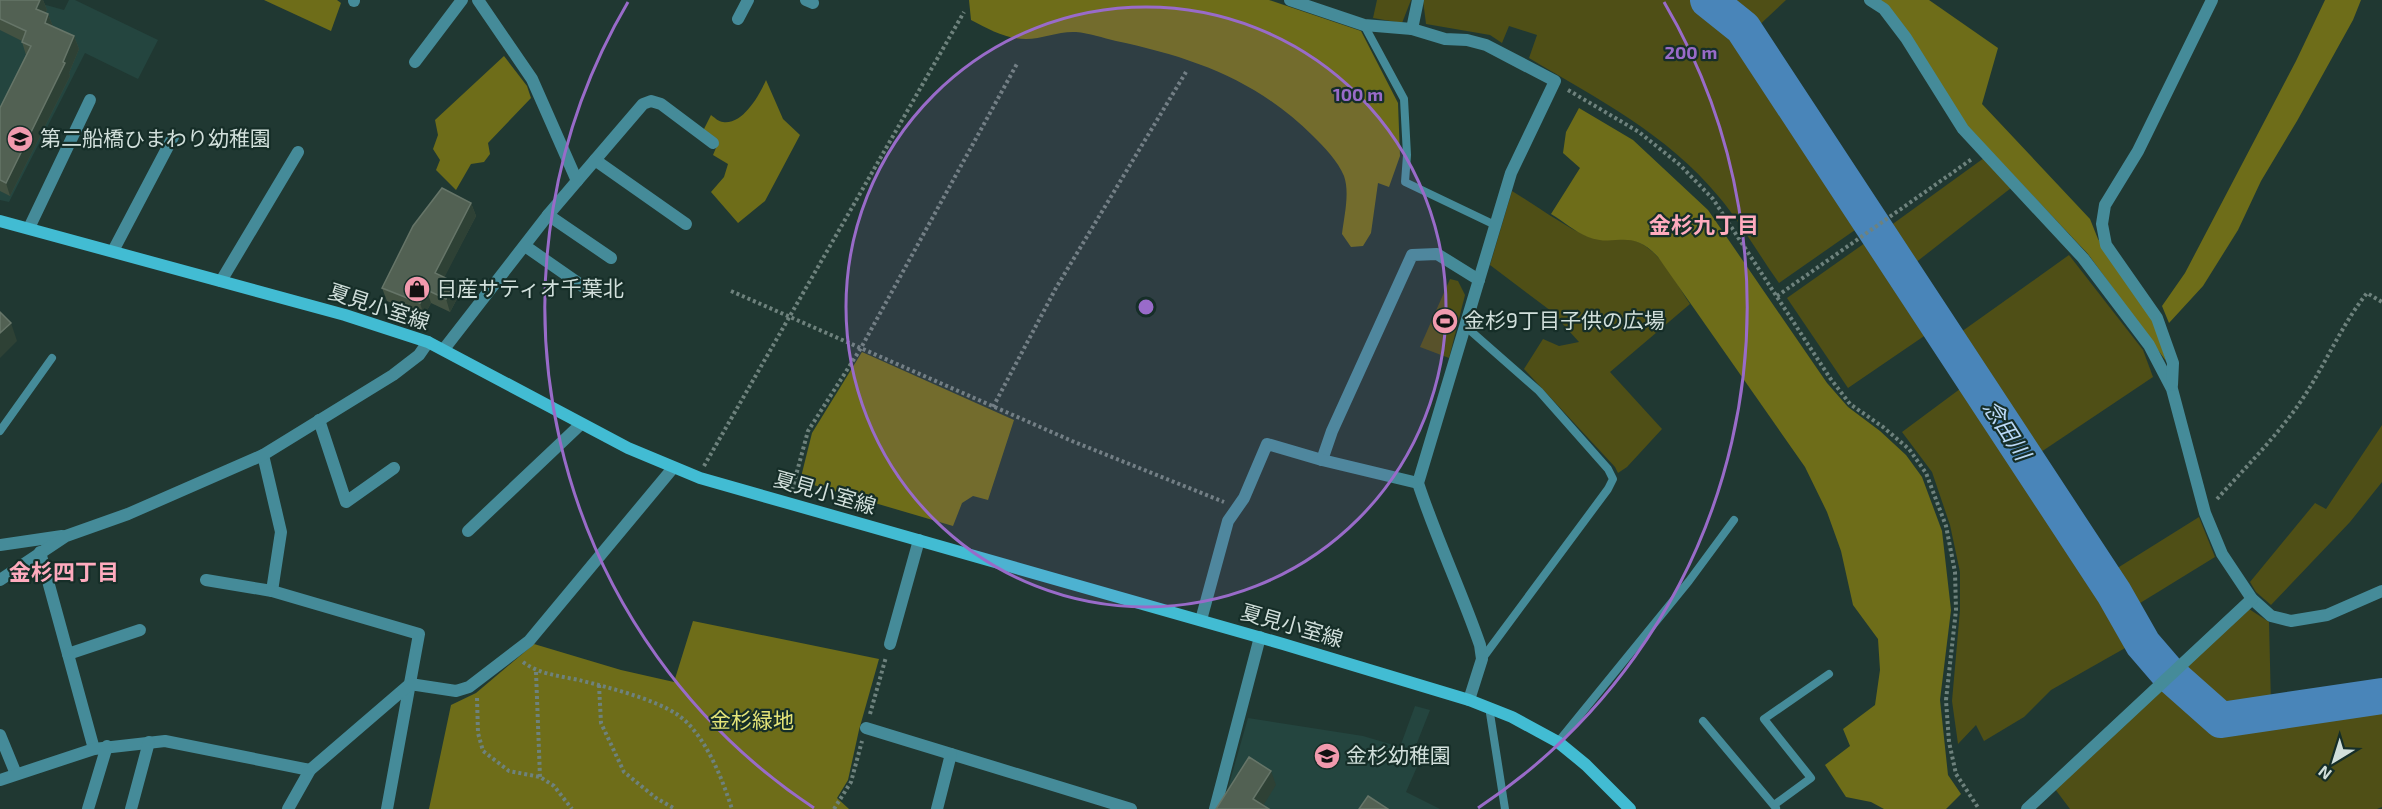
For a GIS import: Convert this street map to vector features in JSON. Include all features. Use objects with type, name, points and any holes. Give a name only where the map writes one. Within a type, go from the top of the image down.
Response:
[{"type":"main road","name":"夏見小室線","points":[[0,220],[345,315],[428,342],[581,424],[673,468],[700,478],[1260,637],[1489,707],[1558,742],[1586,765],[1630,809]]},
{"type":"street","points":[[415,62],[462,0]]},
{"type":"street","points":[[478,0],[532,79],[577,181]]},
{"type":"street","points":[[738,19],[748,0]]},
{"type":"street","points":[[1290,0],[1364,25],[1412,29],[1445,39],[1467,40],[1486,45],[1555,81],[1511,173],[1418,483],[1432,526],[1480,645],[1482,659],[1469,700]]},
{"type":"street","points":[[1412,29],[1418,0]]},
{"type":"street","points":[[1870,0],[1884,9],[1906,38],[1963,129],[2083,258],[2149,345],[2172,389],[2205,513],[2222,554],[2252,599],[2271,616],[2291,621],[2327,615],[2382,591]]},
{"type":"street","points":[[2172,389],[2173,363],[2157,318],[2106,245],[2102,224],[2105,205],[2138,151],[2212,0]]},
{"type":"street","points":[[29,228],[90,100]]},
{"type":"street","points":[[444,349],[548,215],[643,104],[651,100],[661,104],[713,143]]},
{"type":"street","points":[[113,251],[173,137]]},
{"type":"street","points":[[221,281],[298,152]]},
{"type":"street","points":[[595,160],[686,224]]},
{"type":"street","points":[[548,215],[611,258]]},
{"type":"street","points":[[525,246],[591,292]]},
{"type":"street","points":[[1322,460],[1332,431],[1412,255],[1437,254],[1479,280]]},
{"type":"street","points":[[0,545],[66,536],[128,514],[263,455],[393,375],[419,355],[428,342]]},
{"type":"street","points":[[319,420],[346,502],[394,468]]},
{"type":"street","points":[[468,531],[581,424]]},
{"type":"street","points":[[1201,620],[1228,521],[1244,498],[1268,444],[1322,460],[1418,483]]},
{"type":"street","points":[[263,455],[281,532],[273,591]]},
{"type":"street","points":[[288,809],[310,770],[410,684],[456,691],[469,687],[529,641],[673,468]]},
{"type":"street","points":[[0,580],[66,536]]},
{"type":"street","points":[[890,644],[919,540]]},
{"type":"street","points":[[40,552],[68,654],[101,747],[88,809]]},
{"type":"street","points":[[206,580],[273,591],[419,634],[387,809]]},
{"type":"street","points":[[2027,809],[2252,599]]},
{"type":"street","points":[[68,654],[140,630]]},
{"type":"street","points":[[1215,809],[1260,637]]},
{"type":"street","points":[[866,728],[1131,809]]},
{"type":"street","points":[[0,735],[16,774]]},
{"type":"street","points":[[0,780],[101,747],[165,741],[310,770]]},
{"type":"street","points":[[131,809],[150,742]]},
{"type":"street","points":[[937,809],[951,754]]},
{"type":"lane","points":[[1364,25],[1404,99],[1407,155],[1405,182],[1495,225]]},
{"type":"lane","points":[[1465,326],[1539,391],[1608,469],[1613,479],[1608,489],[1482,659]]},
{"type":"lane","points":[[0,431],[52,358]]},
{"type":"lane","points":[[1558,742],[1689,581],[1734,520]]},
{"type":"lane","points":[[1703,722],[1776,807],[1811,778],[1764,719],[1829,674]]},
{"type":"lane","points":[[1489,707],[1505,809]]},
{"type":"path","points":[[700,478],[704,464],[964,12]]},
{"type":"path","points":[[790,503],[808,431],[861,348],[1017,62]]},
{"type":"path","points":[[993,407],[1056,288],[1186,72]]},
{"type":"path","points":[[1555,81],[1639,132],[1680,165],[1713,199],[1830,378],[1850,404],[1909,449],[1926,473],[1946,526],[1955,572],[1956,610],[1946,700],[1949,742],[1956,774],[1979,809]]},
{"type":"path","points":[[1776,296],[1984,151]]},
{"type":"path","points":[[731,291],[993,407],[1237,507]]},
{"type":"path","points":[[2205,513],[2300,403],[2353,310],[2367,293],[2382,302]]},
{"type":"path","points":[[514,652],[536,672],[598,685],[655,704],[679,715],[704,742],[732,809]]},
{"type":"path","points":[[536,672],[540,777]]},
{"type":"path","points":[[598,685],[601,723],[624,772],[656,798],[675,809]]},
{"type":"path","points":[[469,687],[477,692],[478,734],[483,751],[509,771],[540,777],[554,786],[572,809]]},
{"type":"shaded area","name":"第二船橋ひまわり幼稚園","points":[[0,0],[28,0],[64,10],[69,0],[75,0],[158,40],[138,79],[85,53],[9,202],[0,200]]},
{"type":"shaded area","points":[[1377,0],[1411,0],[1402,23],[1373,18]]},
{"type":"shaded area","points":[[1423,0],[1695,0],[1739,33],[1865,223],[1779,283],[1727,207],[1677,154],[1606,103],[1529,58],[1537,35],[1509,26],[1502,43],[1490,35],[1426,24]]},
{"type":"shaded area","points":[[1715,0],[1786,0],[1753,31]]},
{"type":"shaded area","points":[[1984,158],[2011,188],[1910,267],[1883,231]]},
{"type":"shaded area","points":[[1512,191],[1587,236],[1601,239],[1624,238],[1646,246],[1663,263],[1690,304],[1610,372],[1662,429],[1627,467],[1618,473],[1524,369],[1543,339],[1559,346],[1579,342],[1551,311],[1490,265]]},
{"type":"shaded area","points":[[1872,238],[1933,330],[1848,388],[1787,298]]},
{"type":"shaded area","points":[[2069,255],[2143,350],[2153,377],[2032,458],[1954,337]]},
{"type":"shaded area","name":"金杉9丁目子供の広場","points":[[1450,279],[1458,281],[1465,295],[1449,358],[1420,347]]},
{"type":"shaded area","points":[[1968,383],[2109,595],[2134,643],[2051,690],[2024,717],[1984,741],[1976,725],[1958,744],[1952,701],[1960,610],[1960,572],[1950,525],[1932,472],[1902,432]]},
{"type":"shaded area","points":[[2382,425],[2382,482],[2350,522],[2271,605],[2256,592],[2250,582],[2315,503],[2326,509]]},
{"type":"shaded area","points":[[2199,517],[2215,557],[2132,608],[2111,572]]},
{"type":"shaded area","points":[[2249,609],[2269,622],[2271,706],[2222,713],[2176,673]]},
{"type":"shaded area","points":[[2169,681],[2223,726],[2382,704],[2382,807],[2377,809],[2070,809],[2055,789]]},
{"type":"shaded area","name":"金杉幼稚園","points":[[1415,706],[1430,710],[1413,753],[1420,760],[1406,792],[1440,809],[1222,809],[1248,718],[1363,736],[1400,747]]},
{"type":"green space","points":[[264,0],[337,0],[341,3],[331,31]]},
{"type":"green space","points":[[969,0],[1269,0],[1361,31],[1398,103],[1400,156],[1389,187],[1378,183],[1371,233],[1363,246],[1351,247],[1342,234],[1346,183],[1338,165],[1322,145],[1292,116],[1246,86],[1197,63],[1086,33],[1070,32],[1026,39],[1004,35],[971,20]]},
{"type":"green space","points":[[1879,0],[1929,0],[1998,48],[1982,104],[2090,219],[2098,239],[2154,322],[2166,361],[2088,254],[1966,125]]},
{"type":"green space","points":[[2325,0],[2361,0],[2353,20],[2261,181],[2238,230],[2203,286],[2169,323],[2162,306],[2185,273],[2296,61]]},
{"type":"green space","points":[[504,56],[527,86],[531,98],[488,143],[490,154],[484,162],[471,164],[456,190],[436,170],[440,160],[433,149],[438,135],[435,120]]},
{"type":"green space","points":[[766,80],[783,119],[800,135],[765,201],[738,223],[711,192],[724,177],[728,164],[713,155],[718,143],[703,131],[711,115],[718,121],[730,122],[744,114],[760,93]]},
{"type":"green space","points":[[1579,108],[1633,140],[1708,210],[1827,383],[1848,407],[1880,431],[1906,455],[1922,477],[1942,531],[1951,610],[1940,700],[1948,775],[1961,794],[1946,809],[1884,809],[1871,802],[1846,797],[1825,765],[1850,746],[1843,729],[1875,705],[1880,670],[1878,639],[1853,605],[1841,551],[1827,512],[1805,467],[1658,257],[1648,248],[1631,240],[1607,241],[1588,237],[1551,214],[1580,168],[1563,153],[1566,132]]},
{"type":"green space","points":[[862,352],[1014,420],[988,500],[973,496],[962,503],[953,526],[800,481],[812,433]]},
{"type":"green space","name":"金杉緑地","points":[[693,621],[879,659],[848,780],[837,798],[849,809],[429,809],[451,705],[476,693],[534,644],[621,670],[674,682]]},
{"type":"building","points":[[0,0],[40,0],[36,9],[48,14],[45,23],[74,36],[63,62],[65,63],[6,183],[0,180],[0,108],[31,46],[22,42],[26,31],[0,19]]},
{"type":"building","points":[[442,188],[471,203],[435,273],[454,282],[446,299],[427,290],[420,303],[382,288],[413,226]]},
{"type":"building","points":[[0,312],[11,323],[0,333]]},
{"type":"building","points":[[1249,757],[1271,771],[1253,799],[1269,809],[1216,809]]},
{"type":"building","points":[[1368,796],[1388,809],[1359,809]]},
{"type":"waterway","name":"念田川","points":[[1708,0],[1743,28],[2114,593],[2143,644],[2168,673],[2221,720],[2382,696]]},
{"type":"place","name":"第二船橋ひまわり幼稚園","points":[[20,139]]},
{"type":"place","name":"日産サティオ千葉北","points":[[417,289]]},
{"type":"place","name":"金杉9丁目子供の広場","points":[[1445,321]]},
{"type":"place","name":"金杉幼稚園","points":[[1327,756]]},
{"type":"district","name":"金杉九丁目","points":[[1704,225]]},
{"type":"district","name":"金杉四丁目","points":[[64,572]]}]
